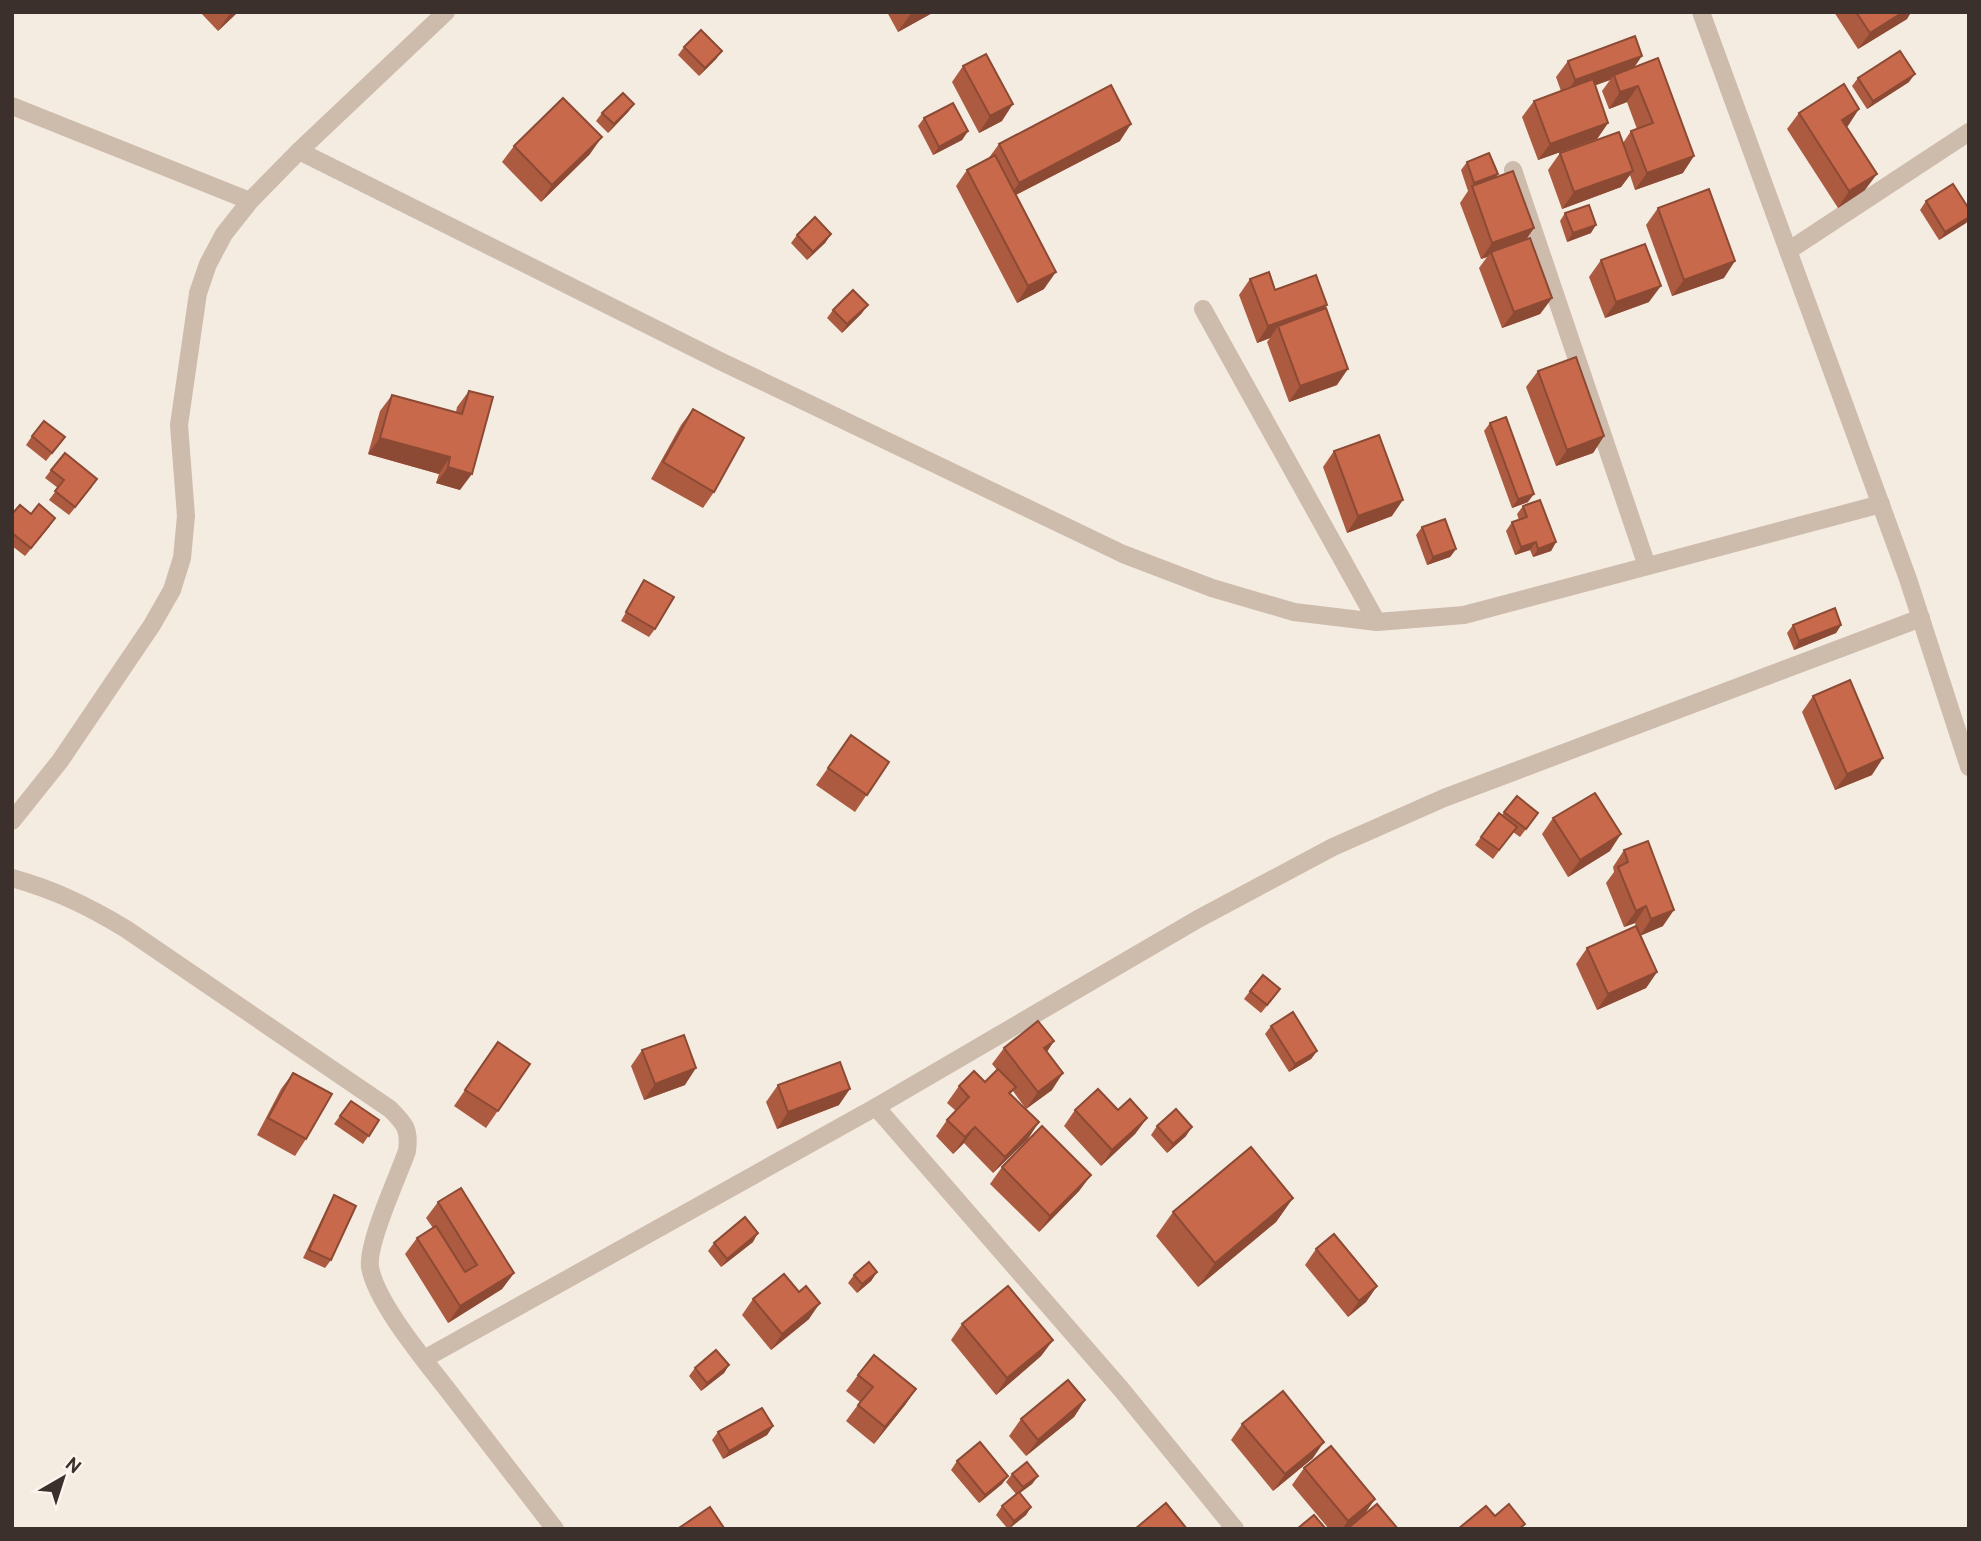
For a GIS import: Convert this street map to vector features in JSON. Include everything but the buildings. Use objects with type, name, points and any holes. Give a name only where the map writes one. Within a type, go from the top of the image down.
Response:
[{"type":"street","points":[[12,821],[60,761],[152,625],[172,590],[182,558],[186,516],[179,425],[198,293],[208,264],[224,234],[250,201],[299,151],[446,12]]},
{"type":"street","points":[[1701,12],[1881,504],[1969,767]]},
{"type":"street","points":[[12,106],[250,201]]},
{"type":"street","points":[[1788,251],[1969,132]]},
{"type":"street","points":[[299,151],[720,361],[1123,554],[1212,589],[1294,612],[1377,622],[1464,615],[1881,504]]},
{"type":"street","points":[[1513,170],[1647,566]]},
{"type":"street","points":[[1203,309],[1377,622]]},
{"type":"street","points":[[424,1359],[876,1107],[1198,919],[1333,846],[1444,798],[1921,618]]},
{"type":"street","points":[[12,878],[84,904],[125,929],[390,1109],[404,1123],[409,1136],[407,1151],[371,1248],[370,1266],[376,1287],[424,1359],[555,1529]]},
{"type":"street","points":[[876,1107],[1121,1389],[1235,1529]]}]
